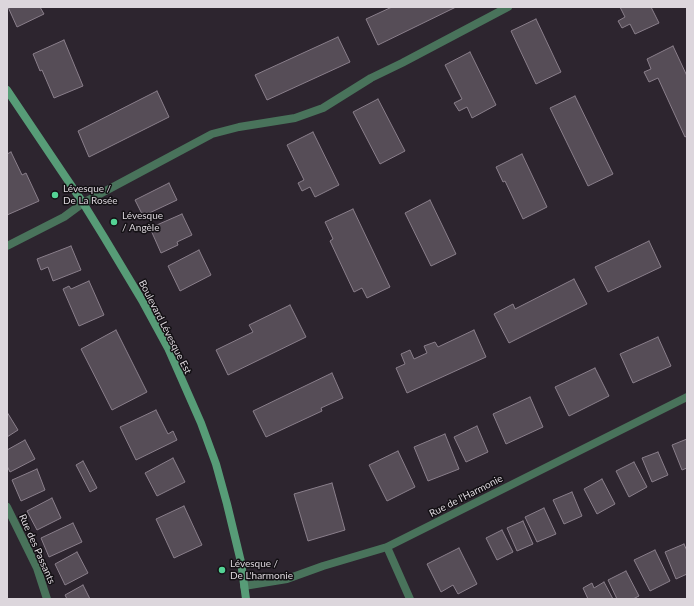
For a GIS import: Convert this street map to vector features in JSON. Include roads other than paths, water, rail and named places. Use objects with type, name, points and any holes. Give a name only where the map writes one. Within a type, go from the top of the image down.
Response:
[{"type":"street","points":[[7,246],[64,217],[83,203],[212,134],[239,127],[296,118],[323,108],[371,78],[508,7]]},
{"type":"street","name":"Boulevard Lévesque Est","points":[[7,90],[83,203],[144,302],[168,348],[201,423],[216,464],[241,562],[246,599]]},
{"type":"street","name":"Rue de l'Harmonie","points":[[244,586],[288,579],[323,566],[387,547],[687,397]]},
{"type":"street","name":"Rue des Passants","points":[[7,507],[37,568],[47,599]]},
{"type":"street","points":[[387,547],[410,599]]},
{"type":"place","name":"Lévesque / De La Rosée","points":[[55,195]]},
{"type":"place","name":"Lévesque / Angèle","points":[[114,222]]},
{"type":"place","name":"Lévesque / De L'harmonie","points":[[222,570]]}]
